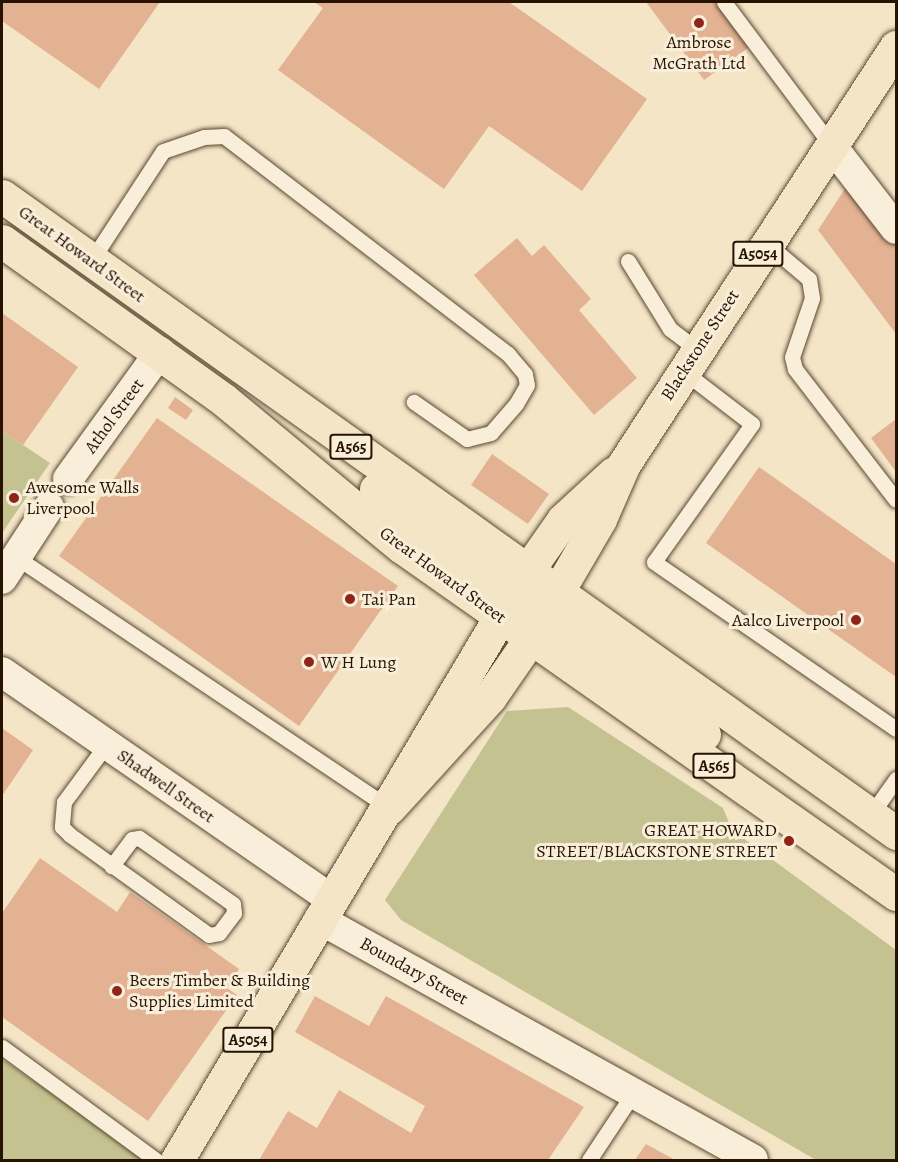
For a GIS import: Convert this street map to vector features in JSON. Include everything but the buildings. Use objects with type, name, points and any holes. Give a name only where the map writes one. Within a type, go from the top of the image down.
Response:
[{"type":"main road","name":"Blackstone Street","points":[[389,808],[490,698],[544,614],[624,464],[765,242],[897,47]]},
{"type":"main road","name":"Great Howard Street","points":[[2,196],[297,410],[781,813],[897,894]]},
{"type":"main road","name":"Great Howard Street","points":[[2,241],[160,352],[402,547],[515,593],[544,614],[872,813],[897,833]]},
{"type":"main road","name":"Blackstone Street","points":[[325,909],[389,808],[515,593],[563,520],[624,464]]},
{"type":"main road","name":"A5054","points":[[177,1161],[325,909]]},
{"type":"street","points":[[831,145],[897,229]]},
{"type":"street","name":"Athol Street","points":[[68,480],[160,352]]},
{"type":"street","points":[[9,568],[49,507]]},
{"type":"street","name":"Shadwell Street","points":[[2,672],[106,745],[325,909]]},
{"type":"street","name":"Boundary Street","points":[[325,909],[753,1161]]},
{"type":"lane","points":[[724,2],[831,145]]},
{"type":"lane","points":[[91,261],[163,151],[204,137],[224,136],[508,354],[525,374],[527,386],[516,404],[491,433],[467,439],[414,402]]},
{"type":"lane","points":[[765,242],[809,279],[812,298],[792,357],[795,369],[897,500]]},
{"type":"lane","points":[[628,261],[690,360],[752,424],[654,562],[897,729]]},
{"type":"lane","points":[[9,568],[389,808]]},
{"type":"lane","points":[[106,745],[59,816],[69,835],[112,866],[209,935],[219,933],[234,913],[233,904],[139,838],[132,839],[112,866]]},
{"type":"lane","points":[[872,813],[897,779]]},
{"type":"lane","points":[[2,1047],[156,1161]]},
{"type":"lane","points":[[589,1161],[634,1092]]},
{"type":"shaded area","name":"Awesome Walls Liverpool","points":[[2,431],[50,463],[2,533]]},
{"type":"shaded area","points":[[568,707],[723,808],[732,830],[896,950],[896,1160],[816,1160],[401,920],[385,900],[507,711]]},
{"type":"shaded area","points":[[2,1059],[142,1155],[139,1160],[3,1160]]},
{"type":"place","name":"Ambrose McGrath Ltd","points":[[699,23]]},
{"type":"place","name":"Awesome Walls Liverpool","points":[[14,498]]},
{"type":"place","name":"Tai Pan","points":[[350,599]]},
{"type":"place","name":"Aalco Liverpool","points":[[856,620]]},
{"type":"place","name":"W H Lung","points":[[309,662]]},
{"type":"place","name":"GREAT HOWARD STREET/BLACKSTONE STREET","points":[[789,841]]},
{"type":"place","name":"Beers Timber & Building Supplies Limited","points":[[117,991]]}]
